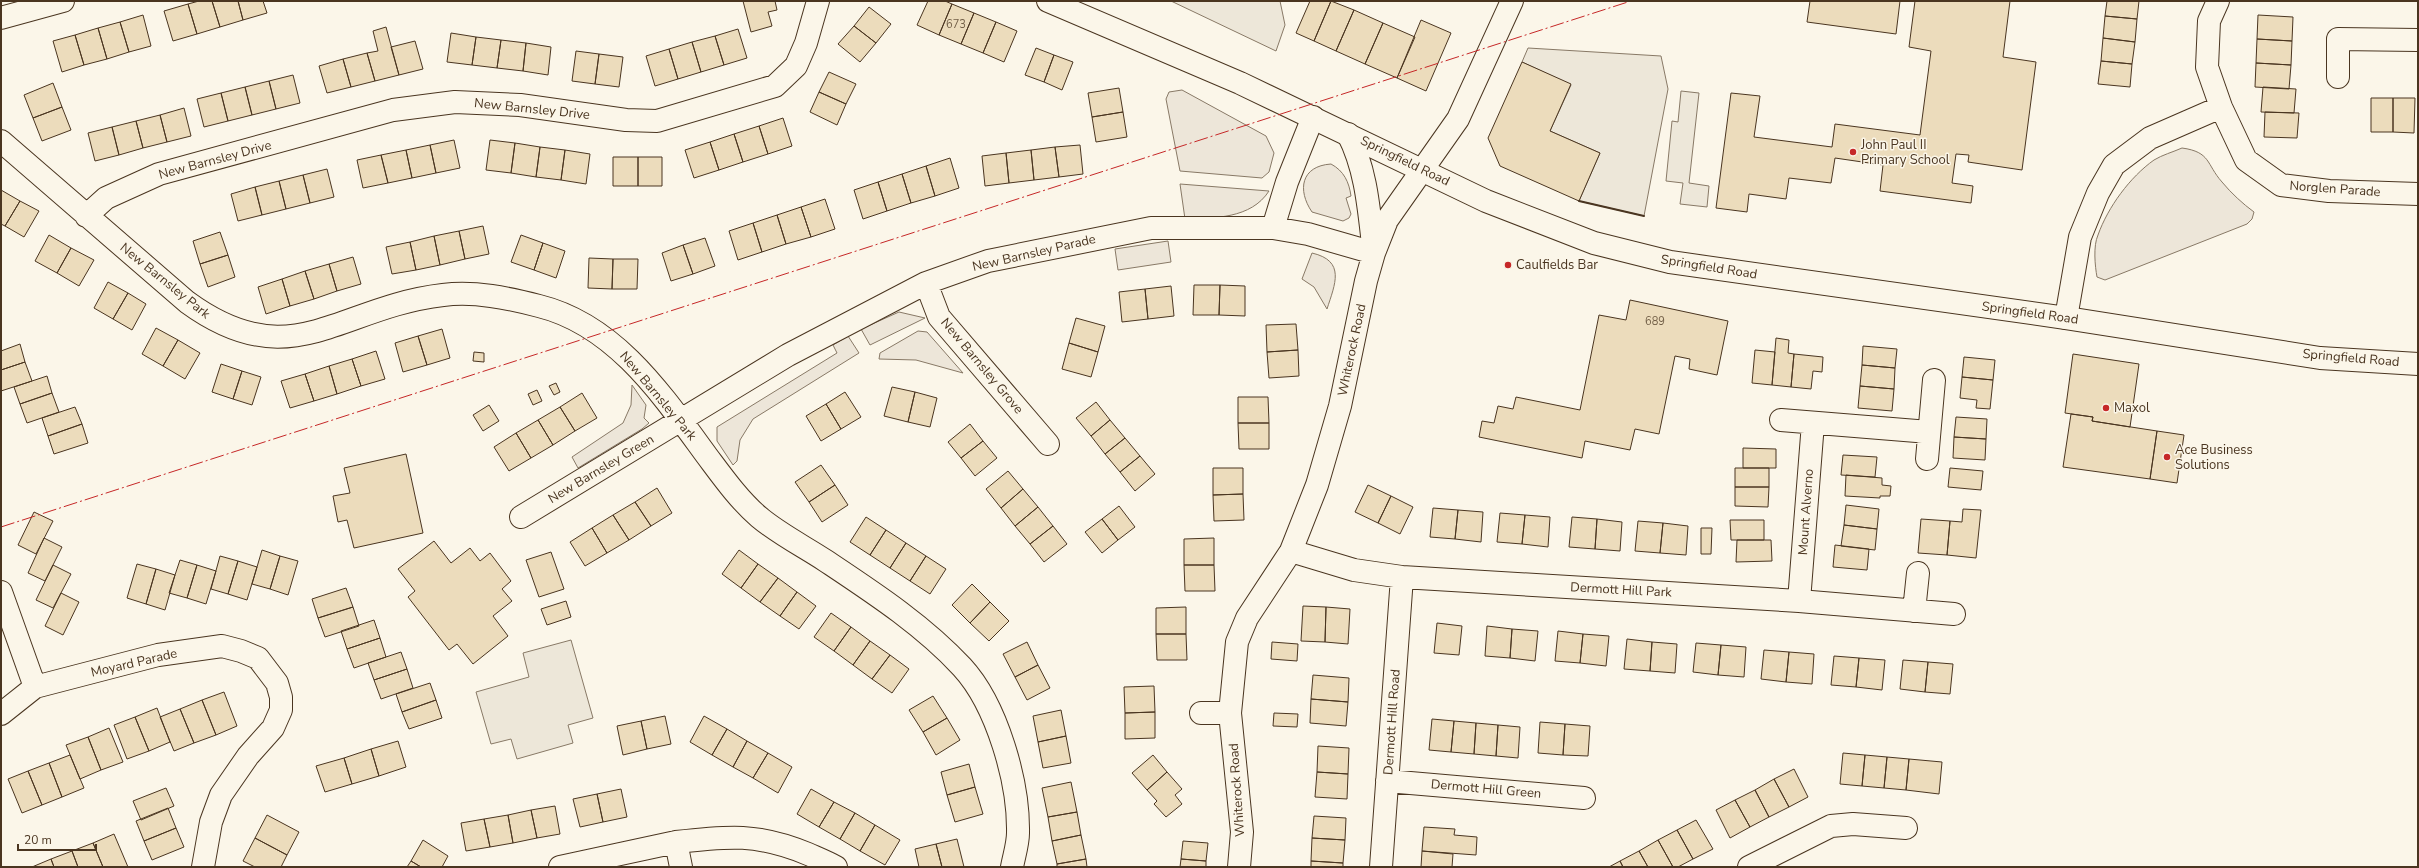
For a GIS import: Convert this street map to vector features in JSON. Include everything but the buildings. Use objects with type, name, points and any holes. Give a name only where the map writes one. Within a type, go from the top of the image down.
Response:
[{"type":"main road","points":[[1,18],[63,1]]},
{"type":"main road","name":"New Barnsley Drive","points":[[86,216],[106,198],[159,174],[393,110],[455,102],[469,102],[520,105],[626,120],[657,121],[775,86],[796,66],[806,43],[818,1]]},
{"type":"main road","name":"Springfield Road","points":[[1048,1],[1082,7],[1486,201],[1594,243],[1670,262],[2066,318],[2320,358],[2418,364]]},
{"type":"main road","name":"Whiterock Road","points":[[1239,867],[1242,832],[1230,713],[1237,642],[1254,607],[1290,551],[1317,485],[1338,413],[1374,253],[1388,220],[1458,119],[1512,1]]},
{"type":"main road","name":"Norglen Parade","points":[[2218,1],[2209,21],[2207,67],[2221,107],[2246,160],[2280,185],[2330,191],[2418,194]]},
{"type":"main road","points":[[2338,77],[2338,39],[2418,40]]},
{"type":"main road","points":[[2066,318],[2080,237],[2098,193],[2114,164],[2150,138],[2221,107]]},
{"type":"main road","points":[[1273,228],[1287,182],[1313,117]]},
{"type":"main road","points":[[1348,134],[1357,152],[1364,172],[1374,253]]},
{"type":"main road","name":"New Barnsley Park","points":[[1,141],[86,216],[210,318],[228,327],[253,335],[281,338],[308,334],[412,301],[440,295],[464,293],[507,299],[543,307],[571,317],[595,330],[627,356],[681,420],[721,474],[759,517],[914,623],[964,669],[993,717],[1013,777],[1018,834],[1012,867]]},
{"type":"main road","name":"New Barnsley Parade","points":[[681,420],[788,355],[926,283],[988,261],[1151,228],[1273,228],[1308,234],[1374,253]]},
{"type":"main road","name":"New Barnsley Grove","points":[[926,283],[939,317],[1048,444]]},
{"type":"main road","points":[[1927,459],[1934,380]]},
{"type":"main road","name":"New Barnsley Green","points":[[521,517],[681,420]]},
{"type":"main road","points":[[1781,420],[1929,432]]},
{"type":"main road","name":"Mount Alverno","points":[[1799,601],[1813,423]]},
{"type":"main road","name":"Dermott Hill Park","points":[[1290,551],[1354,570],[1402,577],[1799,601],[1954,614]]},
{"type":"main road","points":[[1914,611],[1918,573]]},
{"type":"main road","name":"Dermott Hill Road","points":[[1381,867],[1402,577]]},
{"type":"main road","points":[[1,592],[35,687]]},
{"type":"main road","name":"Moyard Parade","points":[[1,714],[35,687],[158,655],[222,646],[241,651],[258,658],[268,669],[277,683],[281,697],[281,710],[273,728],[248,756],[221,795],[211,822],[202,867]]},
{"type":"main road","points":[[1201,713],[1230,713]]},
{"type":"main road","name":"Dermott Hill Green","points":[[1387,781],[1584,798]]},
{"type":"main road","points":[[1749,867],[1773,861],[1831,826],[1841,824],[1906,828]]},
{"type":"main road","points":[[560,867],[676,842],[728,836],[755,838],[787,846],[836,867]]},
{"type":"main road","points":[[676,842],[681,867]]},
{"type":"shaded area","points":[[1171,1],[1280,1],[1285,25],[1276,51]]},
{"type":"shaded area","points":[[1528,48],[1661,56],[1668,89],[1644,216],[1579,201],[1600,153],[1550,131],[1571,85],[1522,62]]},
{"type":"shaded area","points":[[1182,90],[1266,136],[1274,153],[1269,172],[1262,178],[1180,171],[1166,99],[1169,92]]},
{"type":"shaded area","points":[[1681,91],[1699,93],[1689,183],[1709,186],[1707,207],[1680,204],[1683,183],[1666,181],[1672,121],[1678,122]]},
{"type":"shaded area","points":[[2182,148],[2198,152],[2207,160],[2217,176],[2226,186],[2237,198],[2254,212],[2252,219],[2247,224],[2105,280],[2097,277],[2095,256],[2096,240],[2102,224],[2114,203],[2128,184],[2145,167],[2157,158]]},
{"type":"shaded area","points":[[1331,164],[1343,174],[1350,191],[1351,196],[1346,198],[1351,214],[1349,218],[1343,221],[1312,212],[1304,196],[1305,180],[1308,174],[1313,169]]},
{"type":"shaded area","points":[[1180,184],[1269,191],[1252,207],[1242,212],[1220,217],[1185,219]]},
{"type":"shaded area","points":[[1168,241],[1171,262],[1118,270],[1115,249]]},
{"type":"shaded area","points":[[1312,253],[1323,257],[1330,262],[1334,268],[1335,282],[1327,309],[1314,287],[1302,279]]},
{"type":"shaded area","points":[[899,312],[925,318],[870,345],[861,329]]},
{"type":"shaded area","points":[[918,331],[927,332],[963,373],[916,360],[879,359],[880,353]]},
{"type":"shaded area","points":[[848,336],[859,353],[753,419],[740,440],[737,461],[733,465],[717,441],[717,427],[837,353],[833,345]]},
{"type":"shaded area","points":[[632,385],[646,405],[644,418],[649,423],[642,429],[578,468],[572,457],[623,423],[631,405]]},
{"type":"shaded area","points":[[571,640],[593,718],[568,725],[573,743],[517,759],[511,739],[491,744],[476,692],[529,677],[523,653]]},
{"type":"wall","points":[[1579,201],[1644,216]]},
{"type":"power","points":[[1,527],[1631,1]]},
{"type":"place","name":"John Paul II Primary School","points":[[1853,152]]},
{"type":"place","name":"Caulfields Bar","points":[[1508,265]]},
{"type":"place","name":"Maxol","points":[[2106,408]]},
{"type":"place","name":"Ace Business Solutions","points":[[2167,457]]}]
